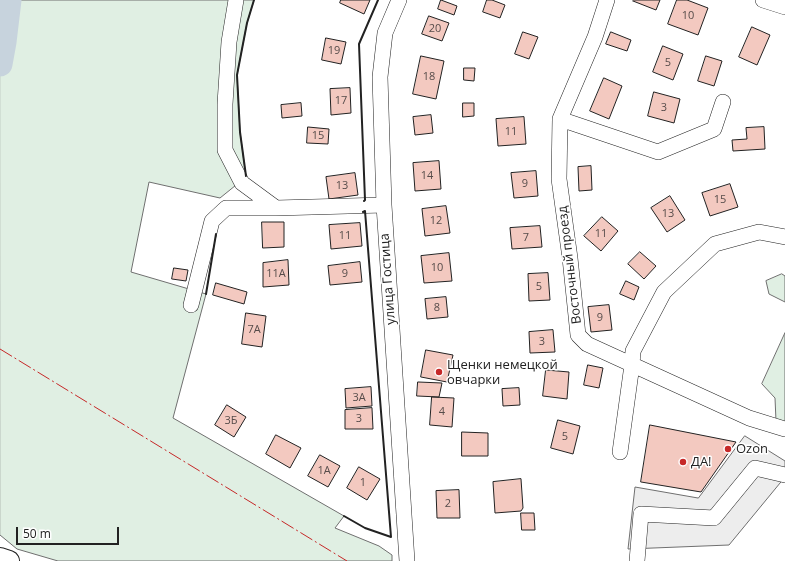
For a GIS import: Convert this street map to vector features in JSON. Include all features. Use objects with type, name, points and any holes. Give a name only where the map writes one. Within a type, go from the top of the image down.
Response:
[{"type":"main road","points":[[0,558],[9,561]]},
{"type":"street","points":[[236,0],[229,42],[225,104],[225,150],[242,183],[276,208]]},
{"type":"street","name":"улица Гостица","points":[[399,0],[385,33],[380,78],[384,205],[407,561]]},
{"type":"street","name":"Восточный проезд","points":[[607,0],[595,37],[560,119],[559,179],[570,258],[578,335],[587,344],[632,365],[749,418],[785,429]]},
{"type":"street","points":[[763,0],[785,7]]},
{"type":"street","points":[[560,119],[658,152],[714,129],[723,102]]},
{"type":"street","points":[[191,305],[212,221],[226,208],[384,205]]},
{"type":"street","points":[[620,452],[633,351],[664,292],[715,244],[759,232],[785,237]]},
{"type":"street","points":[[637,561],[641,514],[714,518],[755,468],[785,475]]},
{"type":"green space","points":[[0,0],[254,0],[247,23],[237,75],[240,132],[246,177],[220,198],[149,182],[131,272],[206,294],[173,418],[344,516],[335,528],[379,546],[392,555],[392,561],[58,561],[17,549],[0,535]]},
{"type":"green space","points":[[782,274],[785,276],[785,302],[769,294],[766,281]]},
{"type":"green space","points":[[785,333],[785,422],[776,421],[775,398],[762,384]]},
{"type":"shaded area","points":[[745,436],[785,461],[785,477],[729,545],[628,549],[635,487],[698,498]]},
{"type":"building","points":[[341,0],[370,0],[364,14],[340,3]]},
{"type":"building","points":[[441,0],[457,6],[454,15],[438,9]]},
{"type":"building","points":[[487,0],[492,0],[505,5],[500,18],[483,12]]},
{"type":"building","points":[[660,0],[656,10],[633,1]]},
{"type":"building","points":[[677,0],[687,0],[708,8],[698,35],[668,24]]},
{"type":"building","points":[[429,16],[449,23],[442,41],[422,34]]},
{"type":"building","points":[[752,27],[770,35],[757,65],[739,57]]},
{"type":"building","points":[[523,32],[538,37],[529,59],[515,54]]},
{"type":"building","points":[[611,32],[631,40],[627,51],[606,44]]},
{"type":"building","points":[[326,38],[346,42],[341,64],[322,60]]},
{"type":"building","points":[[663,46],[683,54],[673,80],[653,72]]},
{"type":"building","points":[[421,56],[444,61],[436,99],[413,94]]},
{"type":"building","points":[[706,56],[722,61],[714,86],[698,81]]},
{"type":"building","points":[[464,68],[475,68],[474,81],[464,80]]},
{"type":"building","points":[[604,78],[622,86],[609,119],[590,111]]},
{"type":"building","points":[[350,88],[351,113],[331,115],[330,89]]},
{"type":"building","points":[[654,92],[680,99],[674,123],[648,116]]},
{"type":"building","points":[[301,103],[302,116],[282,118],[281,105]]},
{"type":"building","points":[[463,103],[474,103],[474,116],[463,117]]},
{"type":"building","points":[[431,115],[433,133],[415,135],[413,117]]},
{"type":"building","points":[[524,117],[526,144],[498,146],[496,119]]},
{"type":"building","points":[[308,127],[329,129],[328,144],[307,143]]},
{"type":"building","points":[[764,127],[765,149],[733,151],[732,140],[747,139],[746,128]]},
{"type":"building","points":[[439,161],[441,189],[415,191],[413,163]]},
{"type":"building","points":[[591,166],[592,190],[579,191],[578,167]]},
{"type":"building","points":[[536,171],[538,196],[514,198],[511,173]]},
{"type":"building","points":[[355,173],[358,195],[329,199],[326,177]]},
{"type":"building","points":[[730,184],[738,207],[710,216],[702,193]]},
{"type":"building","points":[[670,196],[685,220],[667,232],[651,208]]},
{"type":"building","points":[[446,206],[450,233],[425,236],[422,209]]},
{"type":"building","points":[[602,217],[618,231],[601,251],[584,236]]},
{"type":"building","points":[[262,222],[284,222],[284,247],[263,248]]},
{"type":"building","points":[[360,223],[362,246],[331,249],[329,225]]},
{"type":"building","points":[[540,226],[542,247],[512,249],[510,228]]},
{"type":"building","points":[[640,252],[656,266],[644,279],[628,264]]},
{"type":"building","points":[[449,253],[452,281],[424,283],[421,256]]},
{"type":"building","points":[[288,260],[289,285],[263,287],[263,263]]},
{"type":"building","points":[[360,262],[362,282],[330,285],[328,266]]},
{"type":"building","points":[[174,268],[188,270],[186,281],[172,279]]},
{"type":"building","points":[[548,273],[550,300],[529,301],[528,274]]},
{"type":"building","points":[[626,281],[639,287],[634,300],[620,294]]},
{"type":"building","points":[[216,283],[247,292],[244,304],[213,295]]},
{"type":"building","points":[[446,297],[448,317],[427,319],[425,299]]},
{"type":"building","points":[[609,305],[612,330],[591,332],[588,307]]},
{"type":"building","points":[[246,313],[266,316],[262,347],[242,344]]},
{"type":"building","points":[[553,330],[555,352],[530,353],[529,332]]},
{"type":"building","points":[[426,350],[453,355],[447,382],[421,377]]},
{"type":"building","points":[[588,365],[603,368],[599,388],[584,385]]},
{"type":"building","points":[[546,370],[569,372],[567,399],[543,396]]},
{"type":"building","points":[[418,382],[442,383],[439,397],[417,396]]},
{"type":"building","points":[[371,387],[372,406],[346,408],[345,389]]},
{"type":"building","points":[[519,388],[520,405],[503,406],[502,389]]},
{"type":"building","points":[[432,397],[454,398],[452,427],[430,425]]},
{"type":"building","points":[[227,405],[246,417],[234,437],[215,425]]},
{"type":"building","points":[[372,408],[373,429],[345,429],[345,410]]},
{"type":"building","points":[[558,420],[580,426],[573,454],[551,448]]},
{"type":"building","name":"ДА!","points":[[650,425],[736,442],[701,492],[641,482]]},
{"type":"building","points":[[462,432],[488,433],[488,456],[462,456]]},
{"type":"building","points":[[276,435],[301,448],[290,468],[266,454]]},
{"type":"building","points":[[320,455],[340,466],[328,487],[308,476]]},
{"type":"building","points":[[359,467],[380,479],[367,500],[347,488]]},
{"type":"building","points":[[521,479],[523,508],[521,511],[495,513],[493,482]]},
{"type":"building","points":[[459,490],[460,518],[437,518],[436,491]]},
{"type":"building","points":[[521,513],[534,513],[535,530],[522,530]]},
{"type":"waterway","points":[[0,64],[9,0]]},
{"type":"wall","points":[[246,176],[240,132],[237,75],[247,23],[254,0]]},
{"type":"wall","points":[[364,201],[359,44],[378,0]]},
{"type":"wall","points":[[344,516],[365,528],[391,537],[365,211],[363,212]]},
{"type":"wall","points":[[206,294],[216,234]]},
{"type":"power","points":[[0,349],[347,561]]},
{"type":"place","name":"Щенки немецкой овчарки","points":[[439,372]]},
{"type":"place","name":"Ozon","points":[[728,449]]},
{"type":"place","name":"ДА!","points":[[683,462]]}]
